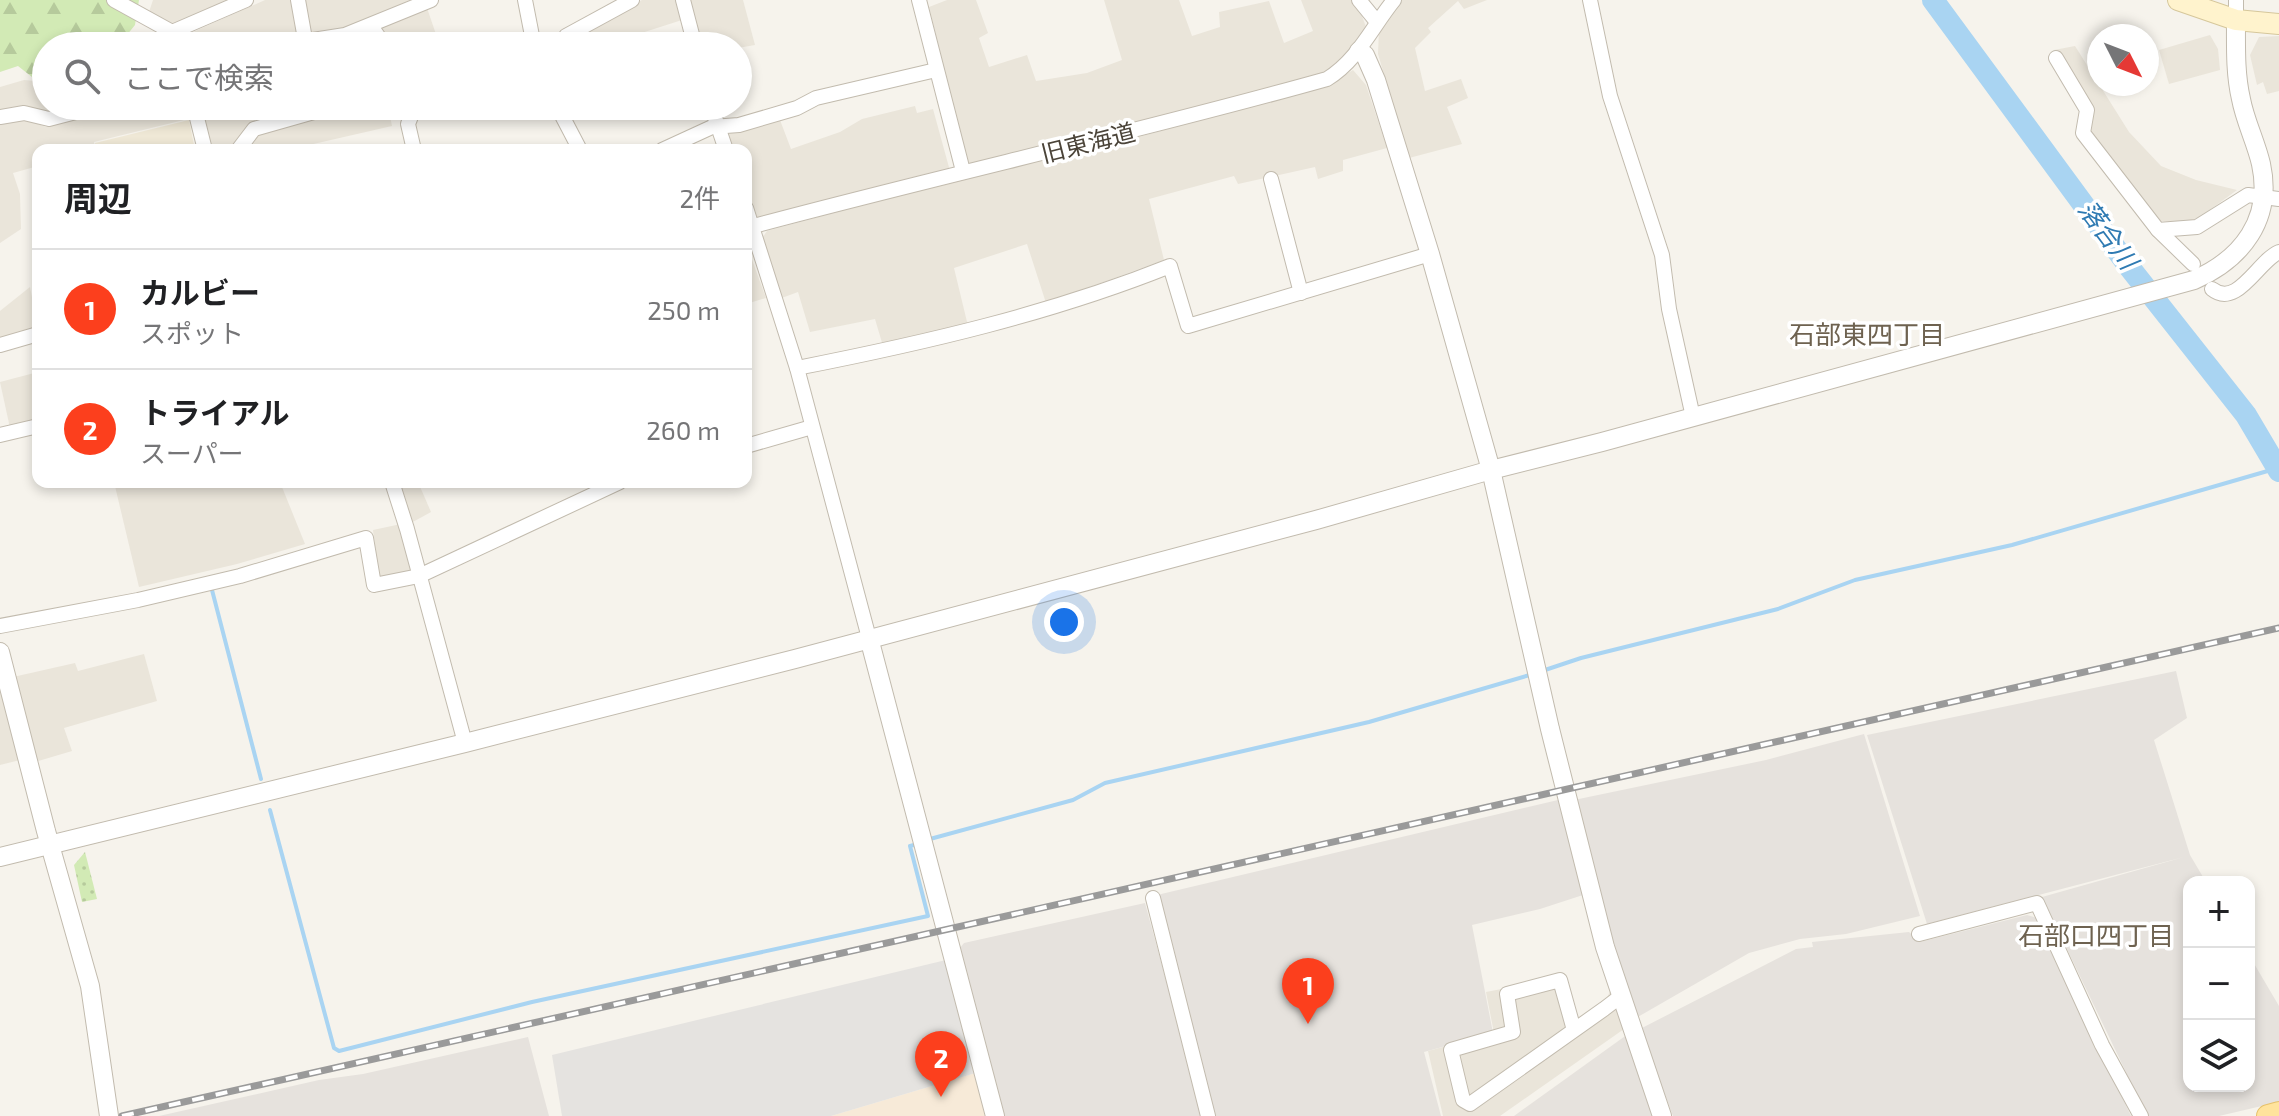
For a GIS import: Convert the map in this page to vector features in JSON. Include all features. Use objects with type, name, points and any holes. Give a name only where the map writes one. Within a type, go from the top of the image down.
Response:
[{"type":"main road","points":[[2178,0],[2236,10],[2279,24]]},
{"type":"main road","points":[[2268,1116],[2279,1113]]},
{"type":"street","points":[[114,0],[172,32],[246,0]]},
{"type":"street","points":[[298,0],[304,32]]},
{"type":"street","points":[[354,32],[431,0]]},
{"type":"street","points":[[525,0],[531,32]]},
{"type":"street","points":[[573,32],[632,0]]},
{"type":"street","points":[[683,0],[691,32]]},
{"type":"street","points":[[919,0],[963,171]]},
{"type":"street","points":[[1359,0],[1377,22]]},
{"type":"street","name":"旧東海道","points":[[752,226],[963,171],[1096,141],[1327,79],[1343,69],[1359,51],[1394,0]]},
{"type":"street","points":[[1590,0],[1610,96],[1662,255],[1669,309],[1693,417]]},
{"type":"street","points":[[0,857],[465,743],[1316,520],[2168,287],[2214,271],[2234,256],[2271,198],[2241,102],[2236,70],[2236,10]]},
{"type":"street","points":[[371,26],[375,32]]},
{"type":"street","points":[[1359,51],[1365,55],[1376,80],[1430,254],[1491,470],[1605,947],[1662,1116]]},
{"type":"street","points":[[2056,58],[2087,110],[2083,133],[2158,230],[2193,264]]},
{"type":"street","points":[[676,144],[718,126],[739,125],[797,108],[816,98],[936,70]]},
{"type":"street","points":[[0,117],[24,113],[32,115]]},
{"type":"street","points":[[198,120],[204,144]]},
{"type":"street","points":[[243,144],[254,129],[286,120]]},
{"type":"street","points":[[410,120],[413,144]]},
{"type":"street","points":[[564,120],[577,144]]},
{"type":"street","points":[[716,120],[724,144]]},
{"type":"street","points":[[1271,179],[1301,293]]},
{"type":"street","points":[[2158,230],[2197,227],[2248,195],[2271,198]]},
{"type":"street","points":[[752,236],[797,368],[995,1116]]},
{"type":"street","points":[[2212,289],[2219,294],[2231,294],[2269,256],[2279,252]]},
{"type":"street","points":[[797,368],[887,350],[1056,307],[1170,266],[1188,326],[1430,254]]},
{"type":"street","points":[[0,345],[32,336]]},
{"type":"street","points":[[0,435],[32,427]]},
{"type":"street","points":[[752,444],[812,427]]},
{"type":"street","points":[[394,488],[465,743]]},
{"type":"street","points":[[0,626],[138,600],[240,576],[366,538],[374,585],[419,576],[605,488]]},
{"type":"street","points":[[0,652],[49,844],[90,986],[109,1116]]},
{"type":"street","points":[[1153,898],[1208,1116]]},
{"type":"street","points":[[1919,934],[2037,903],[2102,1045],[2141,1116]]},
{"type":"street","points":[[1574,1030],[1560,980],[1507,994],[1513,1032],[1451,1050],[1463,1100],[1470,1104],[1574,1030],[1621,996]]},
{"type":"shaded area","points":[[153,0],[239,0],[174,27],[148,15]]},
{"type":"shaded area","points":[[265,0],[293,0],[299,32],[193,32]]},
{"type":"shaded area","points":[[300,0],[420,0],[348,29],[307,32]]},
{"type":"shaded area","points":[[642,0],[676,0],[682,20],[645,32],[581,32]]},
{"type":"shaded area","points":[[687,0],[743,0],[752,32],[695,32]]},
{"type":"shaded area","points":[[947,0],[976,0],[988,33],[979,38],[989,67],[1027,55],[1036,81],[1087,73],[1122,60],[1104,0],[1179,0],[1192,36],[1220,27],[1219,12],[1269,1],[1284,43],[1313,31],[1301,0],[1356,0],[1366,27],[1346,57],[1329,73],[971,167],[966,158],[929,7]]},
{"type":"shaded area","points":[[1401,0],[1487,0],[1464,9],[1458,1],[1428,28],[1431,32],[1415,48],[1425,91],[1461,79],[1468,98],[1447,107],[1462,144],[1409,158],[1378,54],[1379,29]]},
{"type":"shaded area","points":[[427,8],[435,32],[380,32],[378,30]]},
{"type":"shaded area","points":[[2210,35],[2218,49],[2220,70],[2169,84],[2159,50]]},
{"type":"shaded area","points":[[2279,36],[2279,91],[2267,94],[2263,82],[2257,85],[2250,55],[2259,37]]},
{"type":"shaded area","points":[[2075,46],[2087,65],[2087,96],[2106,96],[2129,132],[2161,166],[2196,180],[2237,190],[2200,217],[2186,222],[2161,221],[2088,131],[2092,107],[2054,50]]},
{"type":"shaded area","points":[[1353,70],[1366,85],[1387,148],[1343,160],[1343,171],[1318,179],[1315,167],[1238,184],[1234,176],[1149,199],[1164,260],[1046,303],[1027,244],[954,268],[968,326],[883,346],[875,319],[810,332],[798,292],[779,299],[760,241],[767,231],[968,176],[1091,150],[1252,106],[1333,82]]},
{"type":"shaded area","points":[[32,81],[32,116],[0,115],[0,87]]},
{"type":"shaded area","points":[[915,106],[917,113],[933,109],[950,171],[754,219],[752,144],[728,144],[725,130],[780,120],[791,149],[840,132],[862,119]]},
{"type":"shaded area","points":[[22,118],[46,127],[68,120],[184,120],[94,144],[32,144],[32,168],[13,173],[20,194],[21,229],[0,243],[0,123]]},
{"type":"shaded area","points":[[189,120],[194,144],[95,144]]},
{"type":"shaded area","points":[[200,120],[271,120],[250,126],[236,144],[206,144]]},
{"type":"shaded area","points":[[300,120],[391,120],[392,126],[313,144],[246,144],[254,134]]},
{"type":"shaded area","points":[[752,260],[766,298],[752,302]]},
{"type":"shaded area","points":[[30,287],[32,330],[0,340],[0,311]]},
{"type":"shaded area","points":[[32,374],[32,423],[10,428],[0,382]]},
{"type":"shaded area","points":[[115,488],[282,488],[305,544],[139,587]]},
{"type":"shaded area","points":[[399,488],[421,488],[431,512],[411,523]]},
{"type":"shaded area","points":[[401,524],[414,570],[379,579],[373,530]]},
{"type":"shaded area","points":[[144,654],[157,701],[64,728],[72,751],[35,762],[13,677],[75,663],[78,671]]},
{"type":"shaded area","points":[[2176,671],[2187,718],[2154,740],[2190,855],[2202,876],[2183,876],[2183,1092],[2255,1092],[2255,965],[2279,1006],[2279,1102],[2219,1116],[2147,1116],[2042,897],[2184,857],[1927,924],[1867,735]]},
{"type":"shaded area","points":[[0,684],[20,760],[0,765]]},
{"type":"shaded area","points":[[1864,734],[1920,916],[1846,934],[1800,939],[1749,953],[1636,1018],[1607,930],[1574,800],[1766,760]]},
{"type":"shaded area","points":[[1558,800],[1583,895],[1472,925],[1493,1033],[1424,1052],[1441,1116],[1211,1116],[1157,895]]},
{"type":"shaded area","points":[[1145,903],[1203,1116],[1004,1116],[960,948],[964,943]]},
{"type":"shaded area","points":[[2027,915],[2037,918],[2131,1116],[1673,1116],[1640,1029],[1796,949],[1813,947],[1812,942],[1909,932],[1920,942]]},
{"type":"shaded area","points":[[946,960],[979,1072],[831,1116],[562,1116],[552,1055]]},
{"type":"shaded area","points":[[1564,977],[1575,1017],[1584,1019],[1605,1003],[1610,991],[1624,1029],[1500,1116],[1443,1116],[1428,1051],[1494,1033],[1486,992]]},
{"type":"shaded area","points":[[1628,1034],[1657,1116],[1514,1116]]},
{"type":"shaded area","points":[[528,1037],[549,1116],[159,1116],[319,1080],[363,1074]]},
{"type":"shaded area","points":[[979,1072],[990,1116],[831,1116]]},
{"type":"green space","points":[[0,0],[139,0],[135,25],[129,32],[32,32],[32,77],[18,66],[0,72]]},
{"type":"green space","points":[[85,852],[97,899],[82,902],[74,865]]},
{"type":"waterway","name":"落合川","points":[[1933,0],[2130,268],[2246,415],[2279,471]]},
{"type":"waterway","points":[[1542,671],[1581,658],[1778,609],[1855,580],[2012,545],[2278,468]]},
{"type":"waterway","points":[[212,590],[261,779]]},
{"type":"waterway","points":[[930,839],[1073,800],[1105,783],[1369,722],[1533,674]]},
{"type":"waterway","points":[[270,810],[334,1048],[339,1051],[532,1002],[928,916],[910,846],[918,844]]},
{"type":"railway","points":[[122,1116],[2279,628]]},
{"type":"place","name":"カルビー","points":[[1308,1024]]},
{"type":"place","name":"トライアル","points":[[941,1097]]},
{"type":"district","name":"石部東四丁目","points":[[1867,333]]},
{"type":"district","name":"石部口四丁目","points":[[2096,934]]}]
